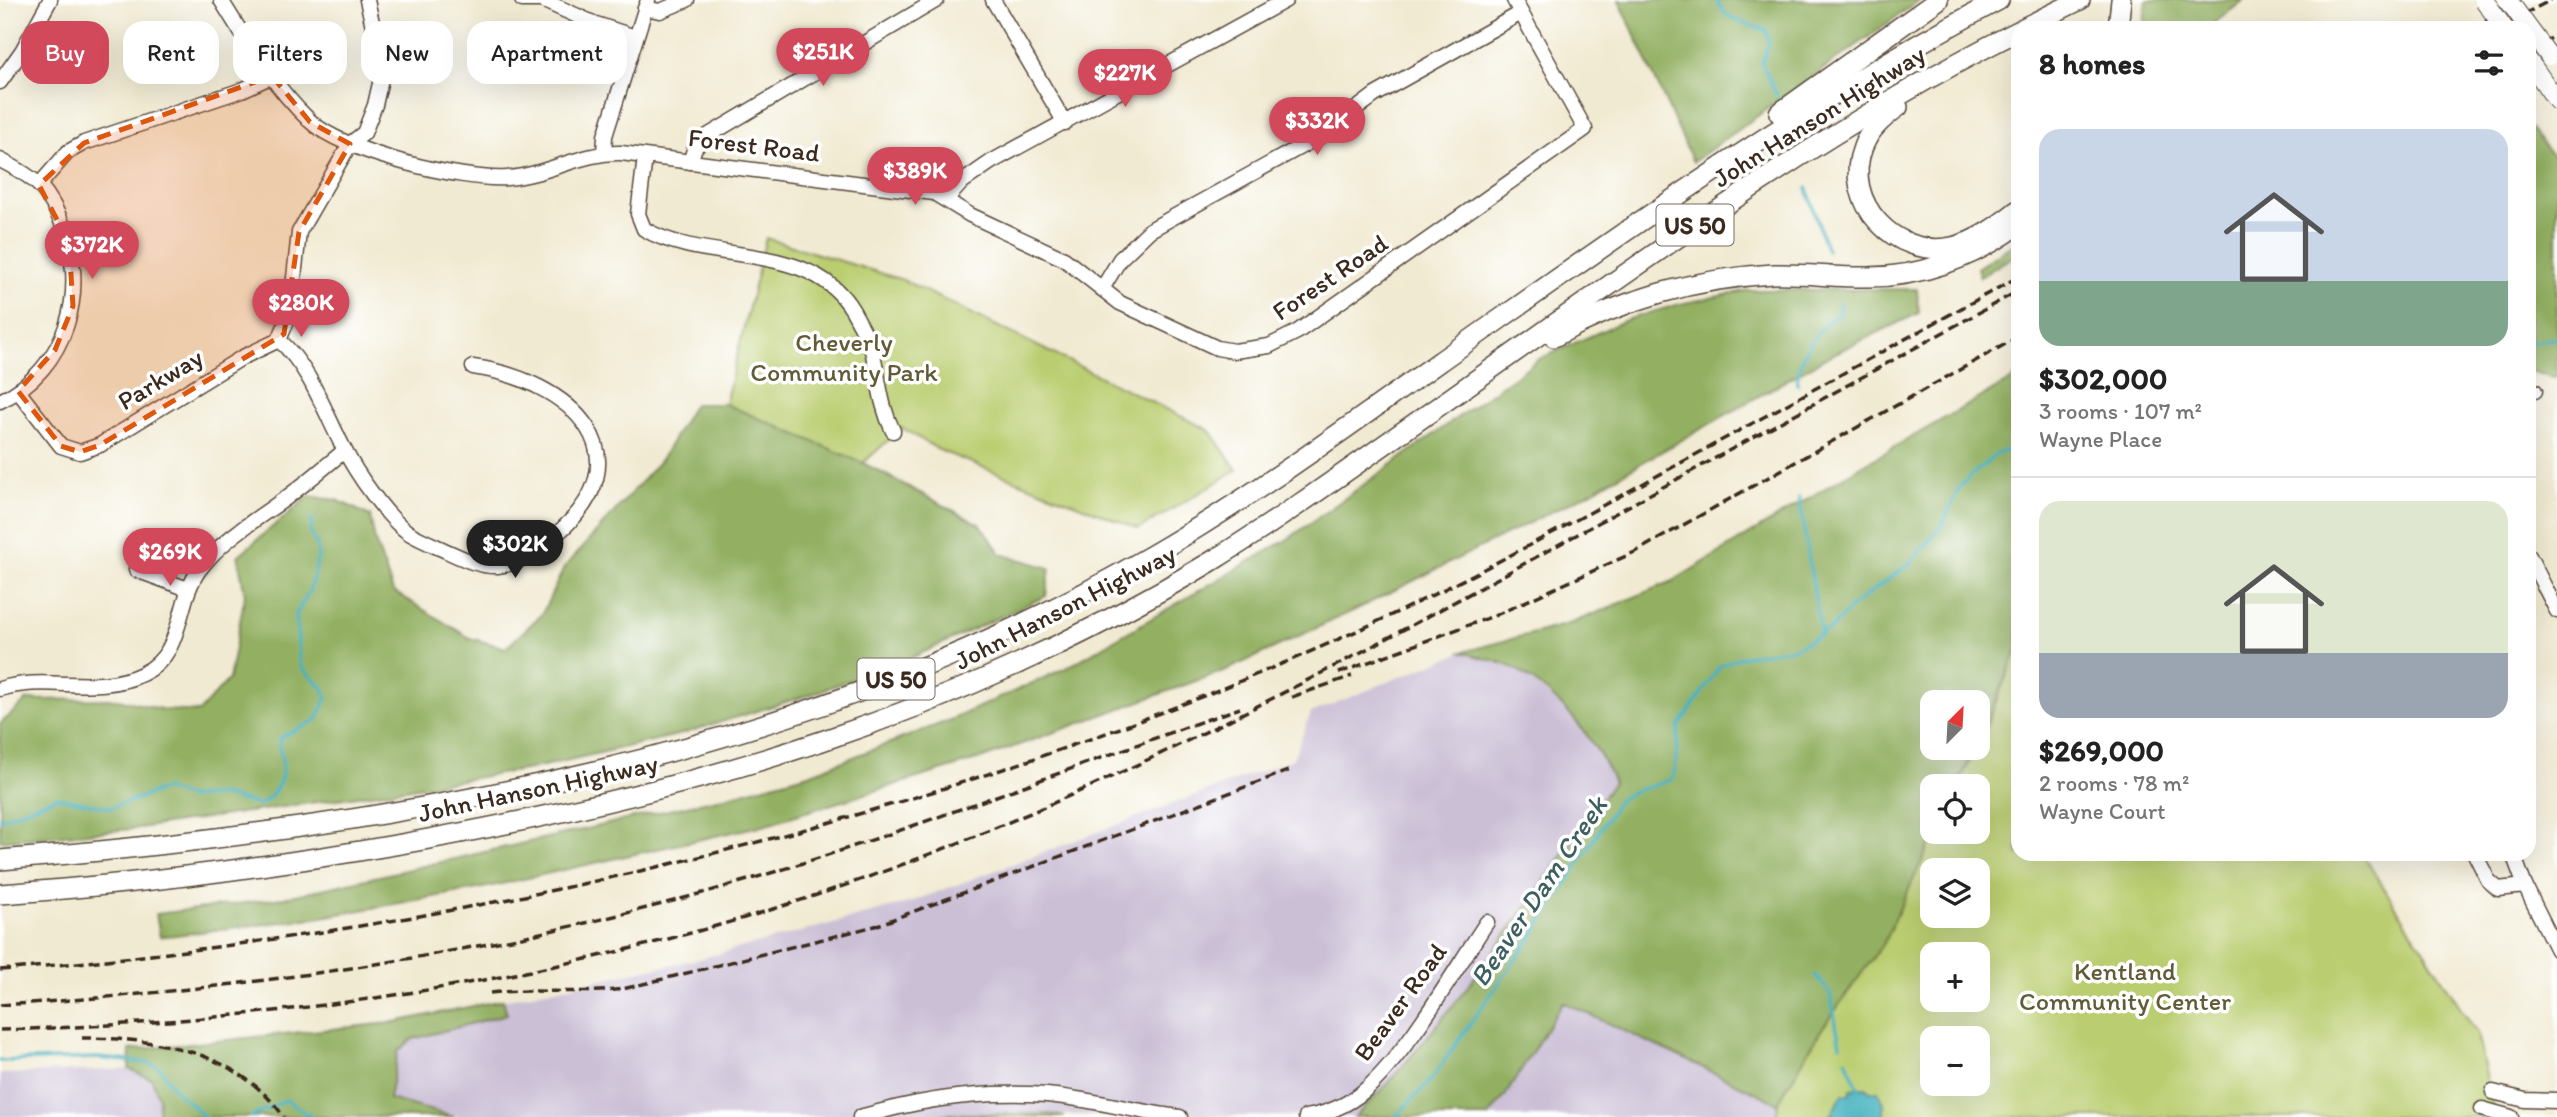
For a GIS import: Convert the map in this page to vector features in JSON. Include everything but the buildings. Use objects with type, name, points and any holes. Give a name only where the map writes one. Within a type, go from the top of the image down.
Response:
[{"type":"highway","points":[[1672,197],[1710,160],[1938,0]]},
{"type":"highway","name":"John Hanson Highway","points":[[0,860],[269,831],[489,793],[667,752],[740,732],[810,710],[915,671],[1085,593],[1214,517],[1672,197],[1847,84],[1999,0]]},
{"type":"highway","points":[[2037,21],[2080,0]]},
{"type":"highway","name":"John Hanson Highway","points":[[0,894],[215,872],[474,830],[673,785],[839,737],[981,682],[1149,598],[1277,519],[1756,184],[1943,70],[2011,35]]},
{"type":"highway","points":[[1943,70],[1882,119],[1865,141],[1858,163],[1859,183],[1870,213],[1897,238],[1933,248],[1965,243],[2011,214]]},
{"type":"highway","points":[[1457,394],[1582,322],[1663,292],[1731,278],[1773,274],[1866,277],[1906,274],[1964,257],[2011,229]]},
{"type":"main road","points":[[2484,0],[2499,21]]},
{"type":"main road","points":[[2508,0],[2523,21]]},
{"type":"main road","points":[[2536,38],[2553,61]]},
{"type":"main road","points":[[2536,71],[2557,101]]},
{"type":"street","points":[[0,82],[22,51],[50,0]]},
{"type":"street","name":"Forest Road","points":[[221,0],[235,21]]},
{"type":"street","points":[[367,0],[381,62],[382,79],[364,133],[350,144],[299,232],[290,314],[279,340],[308,376],[344,451],[381,502],[409,533],[482,565],[498,566],[524,559],[560,531],[588,500],[598,476],[596,445],[590,428],[567,404],[506,374],[473,367]]},
{"type":"street","points":[[522,0],[541,0],[593,23],[635,37]]},
{"type":"street","points":[[604,153],[605,136],[646,4],[660,12],[687,0]]},
{"type":"street","points":[[690,162],[695,146],[709,135],[937,0]]},
{"type":"street","points":[[993,0],[1065,123]]},
{"type":"street","points":[[947,199],[978,171],[1286,0]]},
{"type":"street","points":[[1101,289],[1120,258],[1150,230],[1320,136],[1375,95],[1521,13],[1514,0]]},
{"type":"street","name":"Forest Road","points":[[279,84],[310,122],[350,144],[447,173],[486,178],[534,174],[561,167],[583,156],[604,153],[918,190],[947,199],[970,215],[1064,260],[1101,289],[1138,312],[1217,348],[1234,351],[1269,346],[1297,332],[1584,129],[1521,13]]},
{"type":"street","points":[[39,185],[68,152],[84,143],[255,84]]},
{"type":"street","points":[[645,157],[638,214],[644,229],[669,240],[804,270],[837,291],[849,305],[869,344],[881,404],[893,432]]},
{"type":"street","points":[[0,160],[39,185],[57,212],[69,243],[74,274],[74,306],[63,338],[36,375],[18,391],[0,401]]},
{"type":"street","name":"Parkway","points":[[18,391],[61,446],[80,452],[100,445],[243,357],[279,340]]},
{"type":"street","points":[[0,689],[21,683],[111,684],[141,675],[168,653],[175,640],[188,589],[201,567],[217,550],[344,451]]},
{"type":"street","points":[[136,570],[188,589]]},
{"type":"street","points":[[2536,570],[2557,611]]},
{"type":"street","points":[[2478,861],[2488,880],[2498,889],[2525,886]]},
{"type":"street","points":[[2516,861],[2525,886],[2557,950]]},
{"type":"street","name":"Beaver Road","points":[[1306,1117],[1338,1108],[1363,1093],[1378,1077],[1397,1055],[1487,922]]},
{"type":"street","points":[[2493,1092],[2525,1100],[2557,1101]]},
{"type":"street","points":[[860,1117],[929,1100],[1003,1093],[1046,1095],[1180,1117]]},
{"type":"street","points":[[2482,1109],[2511,1117]]},
{"type":"highlighted area","points":[[272,76],[310,122],[350,144],[299,232],[284,334],[100,445],[80,452],[61,446],[18,391],[55,350],[73,306],[69,243],[39,185],[84,143]]},
{"type":"shaded area","points":[[1462,652],[1518,670],[1572,715],[1600,752],[1614,782],[1463,992],[1400,1072],[1355,1117],[948,1114],[934,1117],[454,1117],[388,1099],[398,1051],[413,1039],[506,1014],[503,1000],[699,959],[908,903],[1293,759],[1311,713]]},
{"type":"shaded area","points":[[1563,1002],[1778,1103],[1776,1117],[1488,1117],[1505,1096]]},
{"type":"shaded area","points":[[129,1069],[152,1079],[159,1099],[158,1117],[0,1117],[0,1074]]},
{"type":"green space","points":[[1619,0],[1920,0],[1693,162]]},
{"type":"green space","points":[[2147,0],[2244,0],[2217,21],[2144,21]]},
{"type":"green space","points":[[2536,136],[2557,162],[2557,378],[2536,373]]},
{"type":"green space","name":"Cheverly Community Park","points":[[766,238],[903,280],[1209,430],[1237,470],[1139,529],[939,450],[902,428],[863,463],[725,404]]},
{"type":"green space","points":[[2011,246],[2011,257],[1980,277],[1977,268]]},
{"type":"green space","points":[[1917,289],[1919,313],[1829,356],[1585,495],[1359,608],[1229,669],[983,758],[760,826],[488,887],[322,917],[160,937],[156,914],[283,898],[717,799],[809,774],[950,720],[1066,668],[1288,539],[1539,359],[1626,320],[1680,304],[1749,290]]},
{"type":"green space","points":[[2011,380],[2011,664],[1990,714],[1990,690],[1920,690],[1920,760],[1969,760],[1963,774],[1920,774],[1920,844],[1930,844],[1923,858],[1920,858],[1920,865],[1884,942],[1821,1030],[1778,1103],[1563,1002],[1505,1096],[1488,1117],[1355,1117],[1425,1040],[1491,956],[1614,782],[1597,749],[1575,720],[1549,693],[1513,668],[1462,652],[1572,623],[1673,581],[1858,468]]},
{"type":"green space","points":[[694,404],[725,404],[863,463],[981,525],[1001,554],[1050,568],[1046,596],[913,657],[809,695],[682,734],[530,769],[405,789],[132,829],[0,841],[0,724],[27,700],[118,699],[165,710],[199,712],[229,679],[245,595],[238,556],[309,496],[337,500],[370,516],[375,541],[393,591],[470,638],[506,648],[542,614],[564,568],[660,461]]},
{"type":"green space","name":"Kentland Community Center","points":[[2011,665],[2011,861],[2366,861],[2477,1033],[2495,1117],[1776,1117],[1778,1103],[1821,1030],[1884,942],[1920,865],[1920,928],[1990,928],[1990,858],[1923,858],[1930,844],[1990,844],[1990,774],[1963,774],[1971,760],[1990,760],[1990,717]]},
{"type":"green space","points":[[503,1000],[507,1014],[413,1039],[398,1051],[389,1099],[454,1117],[158,1117],[159,1099],[152,1079],[129,1069],[130,1050],[390,1023]]},
{"type":"green space","points":[[947,1114],[1050,1114],[1065,1117],[934,1117]]},
{"type":"water","points":[[1866,1087],[1870,1091],[1878,1091],[1884,1103],[1884,1117],[1829,1117],[1843,1094],[1849,1095],[1851,1089]]},
{"type":"waterway","points":[[1717,0],[1731,18],[1766,30],[1769,42],[1762,63],[1777,96]]},
{"type":"waterway","points":[[1807,188],[1827,251]]},
{"type":"waterway","points":[[1797,384],[1804,354],[1823,326],[1839,315],[1840,304]]},
{"type":"waterway","name":"Beaver Dam Creek","points":[[2536,342],[2557,338]]},
{"type":"waterway","name":"Beaver Dam Creek","points":[[1395,1117],[1431,1080],[1536,931],[1618,801],[1632,792],[1671,780],[1675,770],[1679,726],[1720,666],[1740,657],[1795,648],[1832,628],[1851,607],[1909,564],[1942,526],[1959,488],[1995,455],[2011,448]]},
{"type":"waterway","points":[[1799,498],[1821,635]]},
{"type":"waterway","points":[[0,819],[57,797],[111,808],[164,789],[190,798],[221,795],[260,805],[266,801],[281,779],[281,737],[317,720],[327,698],[322,687],[301,667],[299,655],[296,614],[310,590],[318,558],[317,545],[311,534],[312,519]]},
{"type":"waterway","points":[[1815,975],[1830,993],[1840,1045]]},
{"type":"waterway","name":"Beaver Dam Creek","points":[[0,1061],[99,1058],[149,1063],[160,1068],[175,1090],[205,1117]]},
{"type":"waterway","points":[[1846,1059],[1858,1088]]},
{"type":"waterway","name":"Beaver Dam Creek","points":[[251,1117],[286,1100],[312,1117]]},
{"type":"railway","points":[[2485,21],[2525,0]]},
{"type":"railway","points":[[2510,21],[2551,0]]},
{"type":"railway","points":[[2536,46],[2557,35]]},
{"type":"railway","points":[[0,970],[175,952],[349,928],[523,896],[694,858],[864,813],[1031,759],[1197,699],[1401,610],[1565,526],[2011,281]]},
{"type":"railway","points":[[0,1030],[95,1026],[282,1010],[468,983],[652,943],[744,918],[847,885],[1048,805],[1243,713],[1434,613],[2011,295]]},
{"type":"railway","points":[[1339,673],[1496,615],[1637,551],[2011,341]]},
{"type":"railway","points":[[1292,697],[1352,676]]},
{"type":"railway","points":[[0,1005],[205,987],[307,974],[409,959],[611,917],[809,861],[1240,708]]},
{"type":"railway","points":[[490,993],[623,989],[875,926],[1293,769]]},
{"type":"railway","points":[[82,1038],[139,1041],[194,1053],[243,1077],[265,1095],[284,1117]]}]
